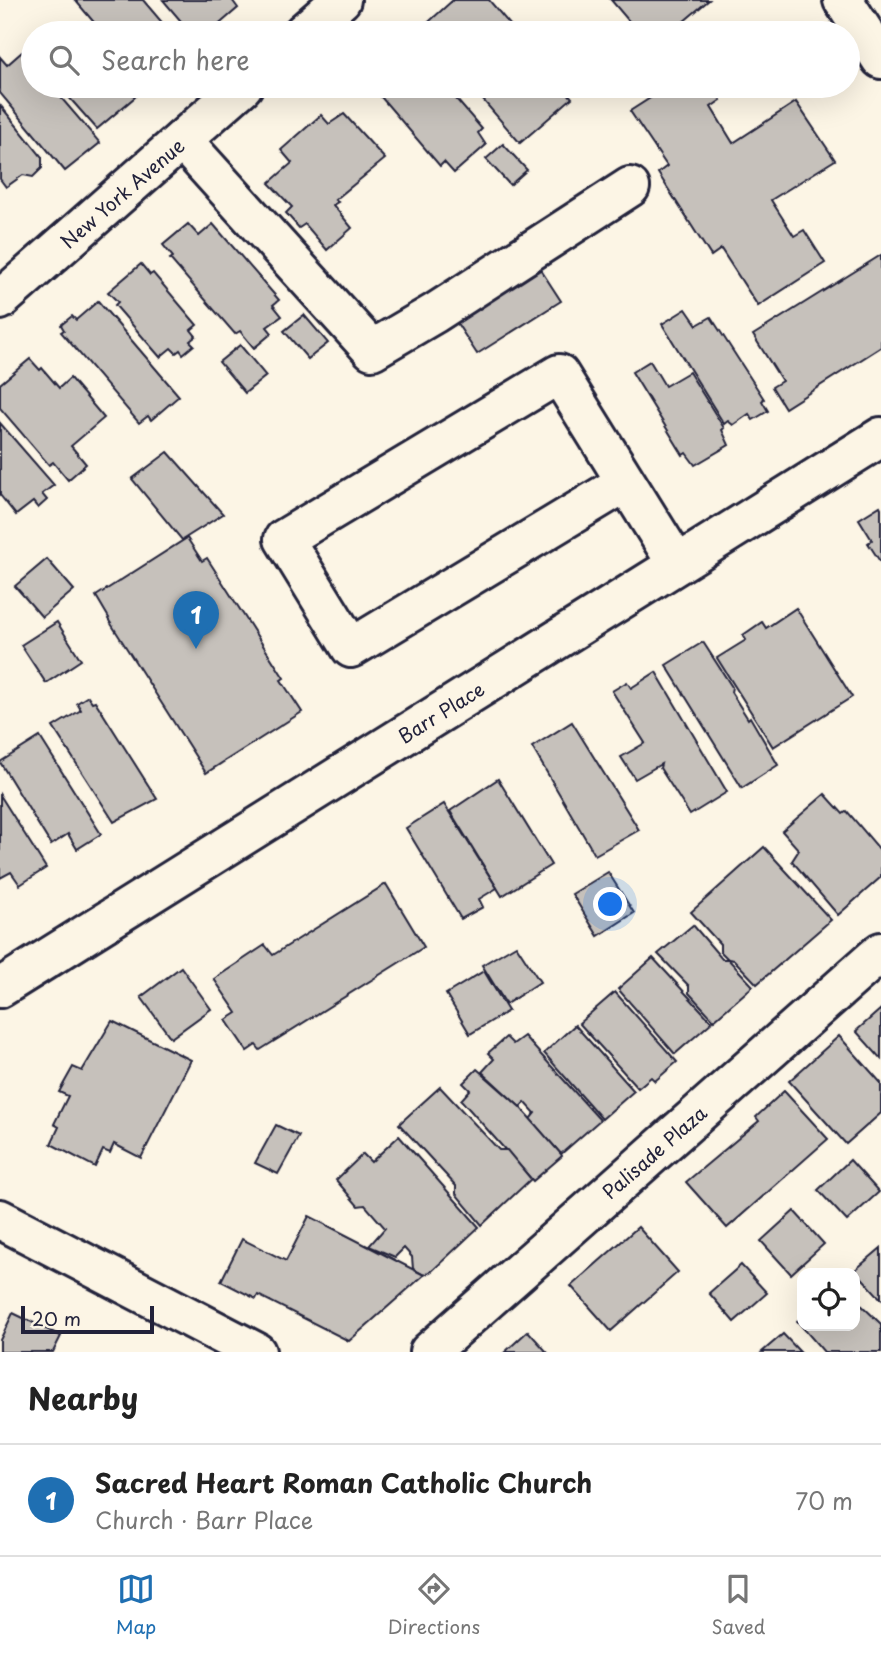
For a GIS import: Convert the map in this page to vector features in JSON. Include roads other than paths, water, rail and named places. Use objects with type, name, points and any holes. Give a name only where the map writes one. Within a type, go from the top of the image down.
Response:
[{"type":"street","points":[[317,21],[341,0]]},
{"type":"street","points":[[843,0],[857,21]]},
{"type":"street","points":[[860,26],[881,59]]},
{"type":"street","name":"New York Avenue","points":[[0,300],[229,98]]},
{"type":"street","points":[[182,140],[372,350],[435,313],[630,187]]},
{"type":"street","points":[[626,482],[351,648],[284,539],[558,374],[626,482],[677,564]]},
{"type":"street","name":"Barr Place","points":[[0,988],[881,437]]},
{"type":"street","name":"Palisade Plaza","points":[[429,1352],[881,953]]},
{"type":"street","points":[[0,1219],[256,1352]]},
{"type":"place","name":"Sacred Heart Roman Catholic Church","points":[[196,649]]}]
